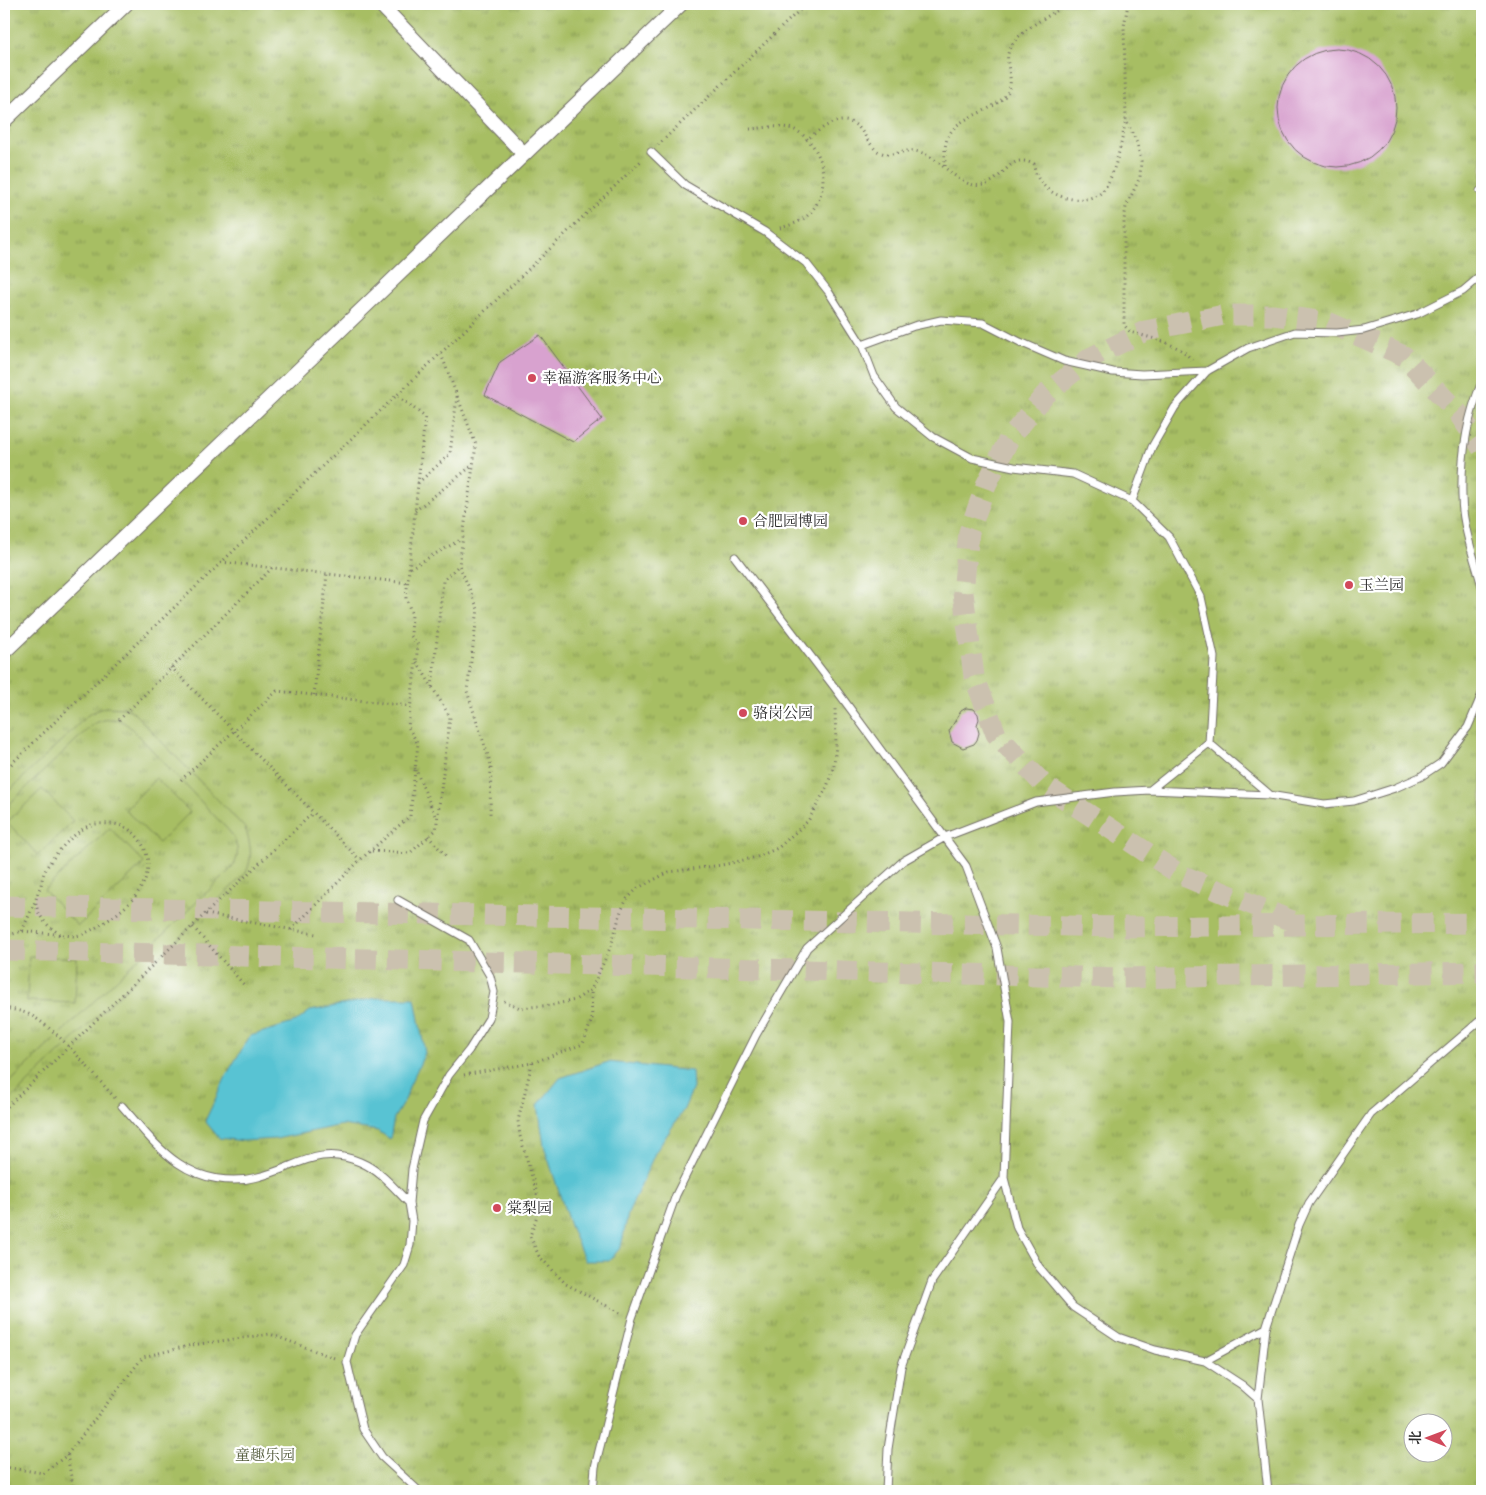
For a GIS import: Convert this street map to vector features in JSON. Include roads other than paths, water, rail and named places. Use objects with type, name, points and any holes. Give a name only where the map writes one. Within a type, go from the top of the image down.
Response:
[{"type":"street","points":[[4,121],[126,4]]},
{"type":"street","points":[[380,4],[524,154]]},
{"type":"street","points":[[4,652],[681,4]]},
{"type":"lane","points":[[651,152],[685,185],[765,232],[806,263],[828,291],[862,345],[874,376],[896,407],[933,437],[972,458],[1014,467],[1074,474],[1132,501],[1169,537],[1201,597],[1214,657],[1209,743],[1150,790]]},
{"type":"lane","points":[[1132,501],[1152,447],[1175,407],[1207,371],[1248,348],[1295,332],[1337,333],[1364,330],[1417,314],[1463,291],[1482,275]]},
{"type":"lane","points":[[862,345],[914,326],[941,320],[982,323],[1064,361],[1114,372],[1142,374],[1207,371]]},
{"type":"lane","points":[[1482,382],[1465,442],[1462,497],[1473,556],[1482,586]]},
{"type":"lane","points":[[735,557],[835,688],[966,866],[997,948],[1009,1013],[1004,1178],[1016,1228],[1039,1267],[1073,1307],[1118,1337],[1155,1350],[1205,1361],[1242,1385],[1258,1399]]},
{"type":"lane","points":[[593,1491],[595,1467],[632,1318],[676,1195],[756,1035],[807,948],[903,861],[945,837],[1036,802],[1115,792],[1150,790],[1270,794],[1324,804],[1354,801],[1395,788],[1420,777],[1440,763],[1468,726],[1482,694]]},
{"type":"lane","points":[[1209,743],[1270,794]]},
{"type":"lane","points":[[398,900],[470,940],[490,976],[494,992],[489,1018],[469,1050],[449,1075],[423,1121],[412,1169],[409,1203],[412,1221],[410,1245],[404,1265],[355,1335],[347,1362],[364,1429],[382,1457],[420,1491]]},
{"type":"lane","points":[[1268,1491],[1258,1399],[1266,1328],[1299,1225],[1309,1203],[1371,1114],[1482,1019]]},
{"type":"lane","points":[[122,1106],[148,1136],[172,1158],[199,1174],[216,1178],[242,1180],[260,1177],[296,1162],[319,1156],[344,1156],[360,1162],[381,1174],[409,1203]]},
{"type":"lane","points":[[886,1491],[888,1449],[902,1367],[932,1281],[1004,1178]]},
{"type":"lane","points":[[1205,1361],[1266,1328]]},
{"type":"water","points":[[376,998],[415,998],[425,1053],[409,1087],[406,1098],[394,1118],[390,1139],[378,1131],[342,1125],[276,1139],[243,1141],[219,1138],[205,1121],[228,1072],[250,1036],[296,1022],[310,1011]]},
{"type":"water","points":[[608,1062],[692,1071],[693,1088],[684,1109],[655,1153],[628,1214],[621,1247],[609,1261],[585,1261],[570,1226],[544,1146],[538,1105],[560,1078]]},
{"type":"tunnel","points":[[1292,921],[1181,875],[1044,785],[996,734],[974,676],[963,593],[969,532],[986,485],[1009,439],[1045,395],[1090,358],[1145,331],[1224,315],[1273,315],[1328,322],[1404,356],[1459,414],[1482,448]]},
{"type":"tunnel","points":[[4,906],[1122,927],[1482,923]]},
{"type":"tunnel","points":[[4,950],[1121,978],[1482,972]]},
{"type":"place","name":"幸福游客服务中心","points":[[532,378]]},
{"type":"place","name":"合肥园博园","points":[[743,521]]},
{"type":"place","name":"玉兰园","points":[[1349,585]]},
{"type":"place","name":"骆岗公园","points":[[743,713]]},
{"type":"place","name":"棠梨园","points":[[497,1208]]},
{"type":"park label","name":"童趣乐园","points":[[265,1455]]}]
